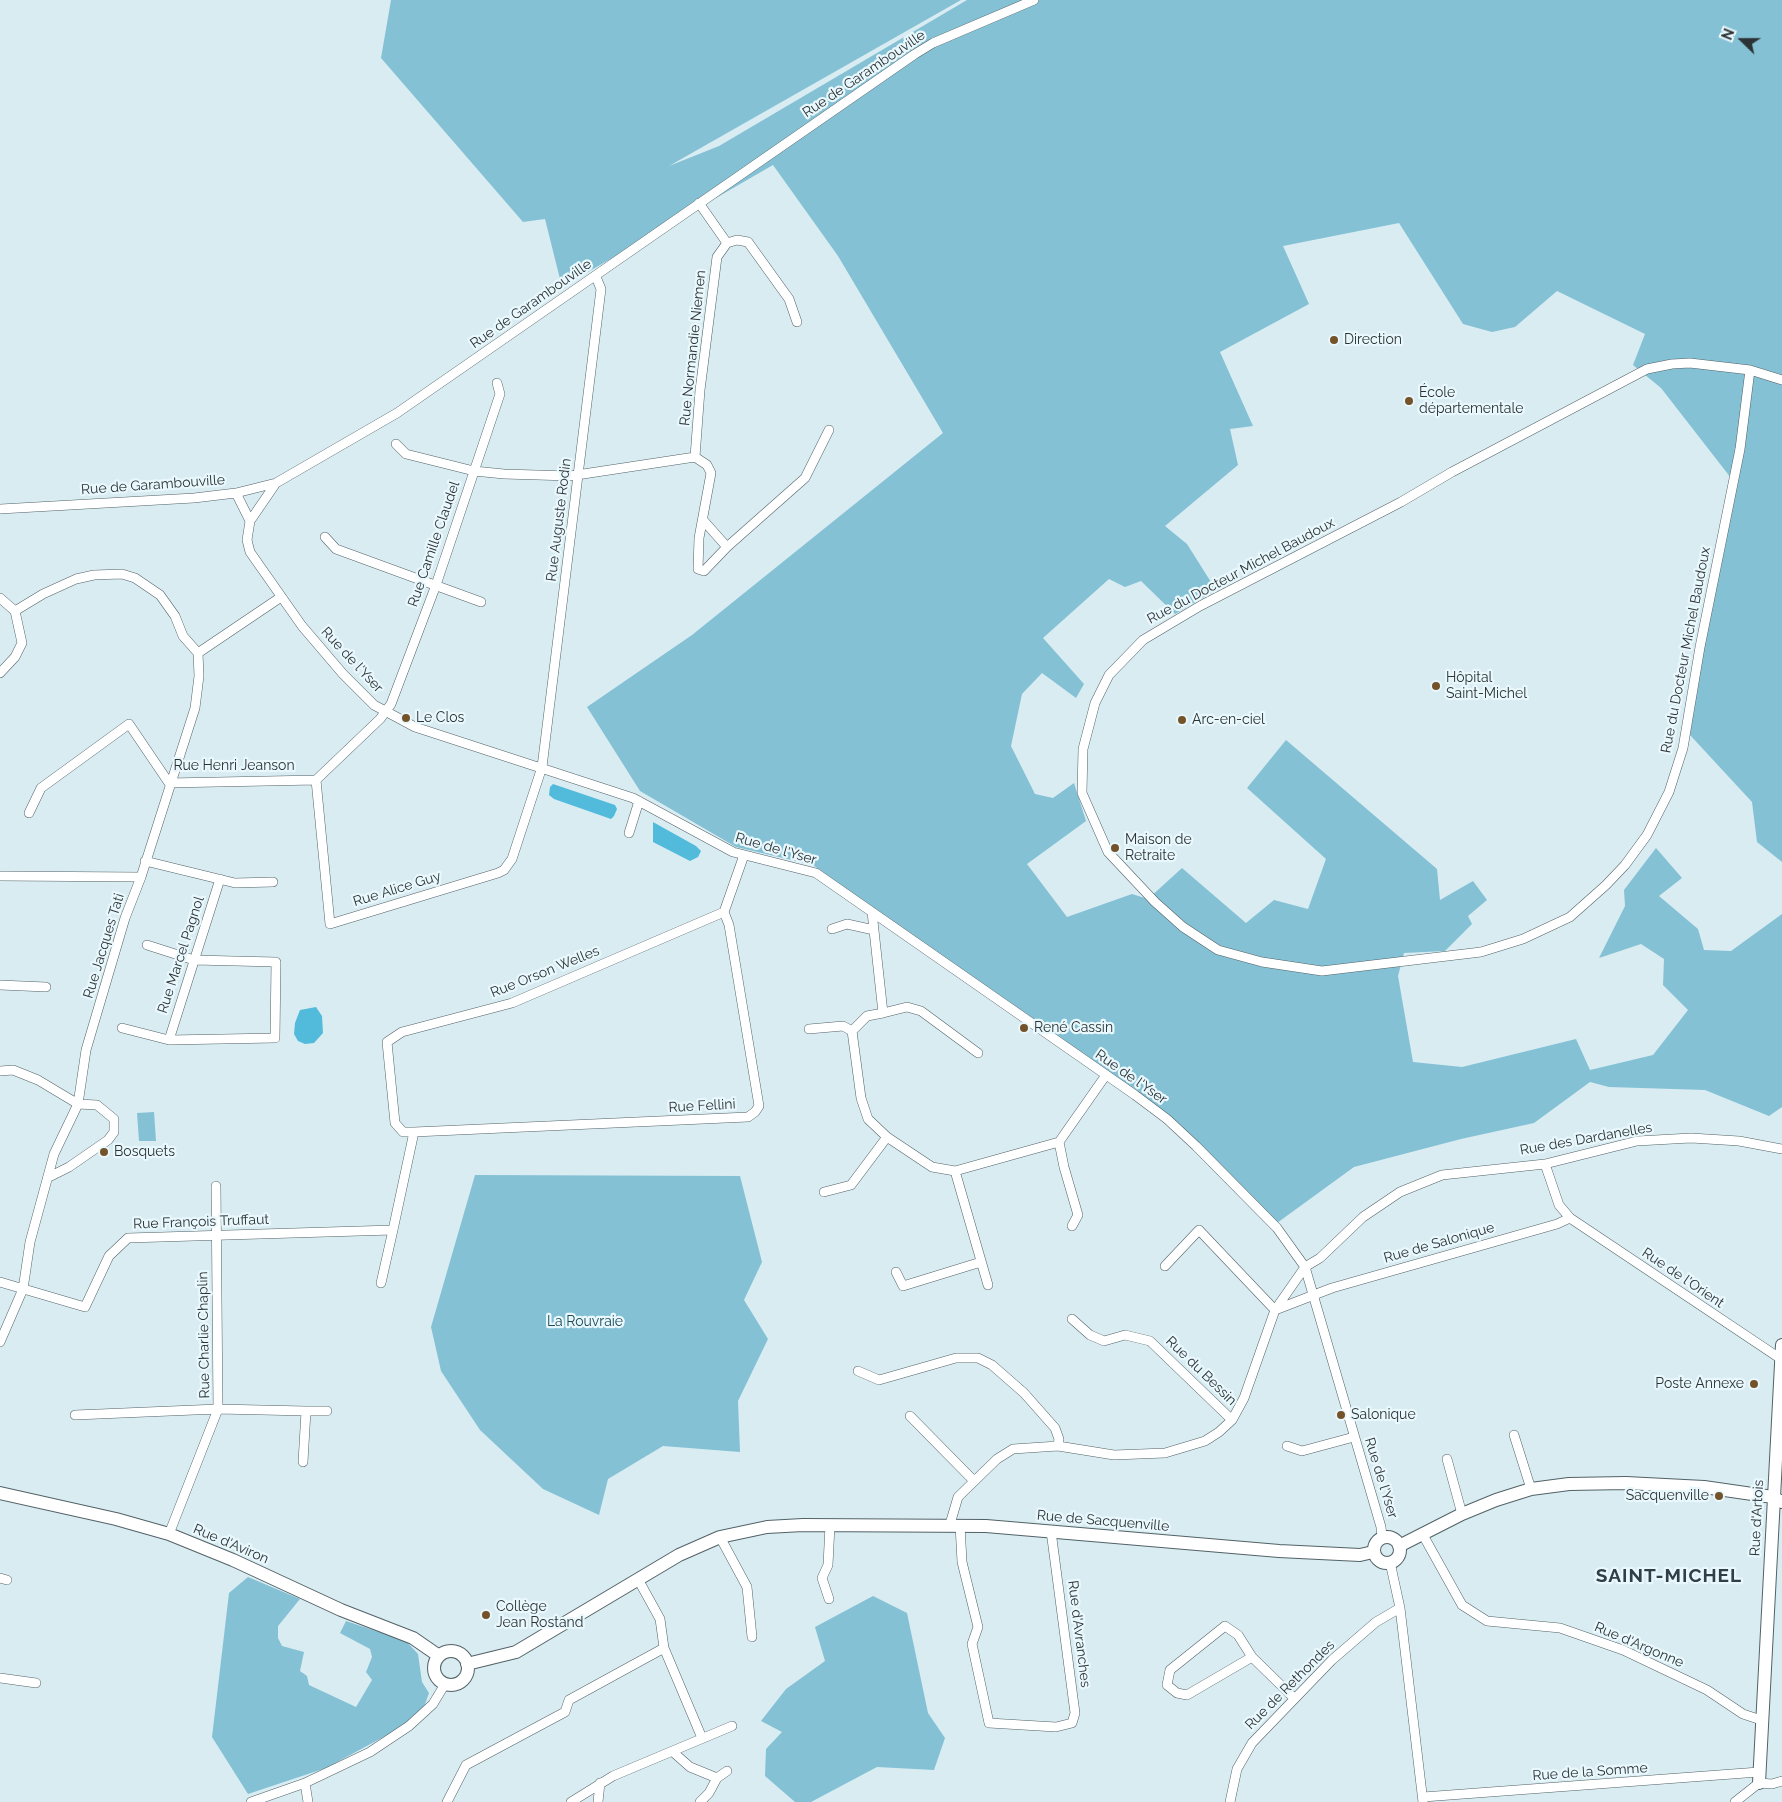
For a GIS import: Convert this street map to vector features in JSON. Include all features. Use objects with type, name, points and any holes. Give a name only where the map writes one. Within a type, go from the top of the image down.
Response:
[{"type":"street","name":"Rue de Garambouville","points":[[0,510],[194,498],[236,493],[276,483],[397,413],[596,277],[699,203],[915,54],[933,43],[1034,0]]},
{"type":"street","points":[[699,203],[727,243],[737,240],[748,242],[789,300],[796,322]]},
{"type":"street","name":"Rue Normandie Niemen","points":[[695,457],[700,390],[717,256],[727,243]]},
{"type":"street","name":"Rue Auguste Rodin","points":[[542,767],[601,288],[596,277]]},
{"type":"street","name":"Rue du Docteur Michel Baudoux","points":[[1750,370],[1740,449],[1709,600],[1683,748],[1669,792],[1647,835],[1625,865],[1570,917],[1523,939],[1481,952],[1322,971],[1262,962],[1218,950],[1183,927],[1155,902],[1108,852],[1082,794],[1082,749],[1095,703],[1109,675],[1143,640],[1200,606],[1400,502],[1452,472],[1647,369],[1690,363],[1750,370],[1782,380]]},
{"type":"street","name":"Rue Camille Claudel","points":[[386,712],[436,585],[500,394],[497,383]]},
{"type":"street","points":[[396,444],[406,454],[474,471],[513,475],[570,476],[695,457],[707,465],[711,473],[699,538],[698,569],[704,571],[727,547],[805,478],[829,430]]},
{"type":"street","points":[[250,522],[276,483]]},
{"type":"street","name":"Rue de l'Yser","points":[[236,493],[250,522],[247,540],[250,552],[302,626],[365,697],[386,712],[415,727],[542,767],[639,801],[717,844],[744,855],[816,873],[1167,1119],[1277,1228],[1305,1267],[1381,1527],[1382,1537]]},
{"type":"street","points":[[703,520],[727,547]]},
{"type":"street","points":[[325,537],[336,549],[481,602]]},
{"type":"street","points":[[15,611],[43,594],[76,579],[102,574],[122,574],[135,578],[160,595],[175,616],[183,636],[198,653],[281,597]]},
{"type":"street","points":[[0,598],[15,611],[22,643],[16,657],[0,673]]},
{"type":"street","name":"Rue Jacques Tati","points":[[0,1342],[23,1289],[30,1242],[54,1154],[78,1104],[86,1050],[125,918],[141,877],[169,783],[195,708],[199,676],[198,653]]},
{"type":"street","points":[[316,780],[386,712]]},
{"type":"street","name":"Rue Henri Jeanson","points":[[30,813],[41,788],[128,724],[169,783],[316,780]]},
{"type":"street","name":"Rue Alice Guy","points":[[316,780],[330,924],[504,870],[512,859],[542,767]]},
{"type":"street","points":[[629,833],[639,801]]},
{"type":"street","points":[[724,912],[744,855]]},
{"type":"street","points":[[145,861],[235,883],[273,882]]},
{"type":"street","points":[[0,876],[141,877]]},
{"type":"street","name":"Rue Marcel Pagnol","points":[[169,1040],[220,879]]},
{"type":"street","name":"Rue Orson Welles","points":[[414,1132],[403,1132],[395,1123],[387,1042],[402,1032],[512,1003],[724,912]]},
{"type":"street","name":"Rue Fellini","points":[[414,1132],[748,1117],[759,1106],[729,925],[724,912]]},
{"type":"street","points":[[872,912],[883,1012]]},
{"type":"street","points":[[832,928],[847,924],[874,930]]},
{"type":"street","points":[[122,1028],[169,1040],[274,1038],[276,962],[194,960],[147,945]]},
{"type":"street","points":[[0,985],[46,987]]},
{"type":"street","points":[[852,1031],[867,1016],[907,1007],[922,1011],[978,1053]]},
{"type":"street","points":[[809,1029],[843,1026],[852,1031]]},
{"type":"street","points":[[852,1031],[861,1098],[868,1119],[887,1137],[932,1167],[955,1171],[1059,1142],[1106,1075]]},
{"type":"street","points":[[0,1071],[13,1070],[38,1080],[78,1104],[97,1105],[114,1119],[114,1132],[108,1140],[49,1177]]},
{"type":"street","points":[[381,1283],[414,1132]]},
{"type":"street","points":[[824,1192],[851,1185],[887,1137]]},
{"type":"street","name":"Rue des Dardanelles","points":[[1305,1267],[1320,1258],[1363,1217],[1400,1192],[1442,1175],[1545,1164],[1646,1140],[1691,1138],[1739,1141],[1782,1149]]},
{"type":"street","points":[[1059,1142],[1078,1214],[1072,1226]]},
{"type":"street","points":[[1545,1164],[1559,1205],[1570,1218]]},
{"type":"street","points":[[955,1171],[988,1285]]},
{"type":"street","name":"Rue Charlie Chaplin","points":[[169,1534],[218,1410],[216,1186]]},
{"type":"street","name":"Rue de Salonique","points":[[1275,1310],[1314,1294],[1557,1224],[1570,1218]]},
{"type":"street","name":"Rue de l'Orient","points":[[1570,1218],[1781,1358]]},
{"type":"street","name":"Rue François Truffaut","points":[[23,1289],[85,1307],[109,1256],[128,1238],[393,1230]]},
{"type":"street","points":[[1165,1266],[1199,1230],[1275,1310]]},
{"type":"street","points":[[896,1272],[903,1286],[981,1262]]},
{"type":"street","points":[[955,1524],[958,1497],[997,1459],[1013,1449],[1058,1446],[1114,1455],[1165,1453],[1205,1441],[1232,1420],[1244,1398],[1275,1310],[1305,1267]]},
{"type":"street","points":[[0,1282],[23,1289]]},
{"type":"street","name":"Rue du Bessin","points":[[1072,1319],[1090,1335],[1104,1341],[1125,1335],[1150,1340],[1232,1420]]},
{"type":"street","name":"Rue d'Artois","points":[[1759,1777],[1761,1720],[1778,1499],[1782,1345]]},
{"type":"street","points":[[858,1371],[879,1380],[956,1358],[978,1358],[992,1365],[1024,1393],[1056,1428],[1059,1439],[1058,1446]]},
{"type":"street","points":[[74,1415],[218,1410],[327,1411]]},
{"type":"street","points":[[303,1462],[306,1411]]},
{"type":"street","points":[[910,1416],[974,1480]]},
{"type":"street","points":[[1514,1435],[1531,1489]]},
{"type":"street","points":[[1287,1446],[1302,1452],[1354,1437]]},
{"type":"street","points":[[1447,1458],[1462,1514]]},
{"type":"street","points":[[1400,1546],[1462,1514],[1496,1500],[1531,1489],[1569,1484],[1626,1483],[1704,1487],[1778,1499]]},
{"type":"street","name":"Rue d'Aviron","points":[[0,1493],[116,1519],[169,1534],[242,1564],[341,1610],[413,1638],[438,1656]]},
{"type":"street","name":"Rue de Sacquenville","points":[[468,1664],[516,1652],[639,1581],[679,1555],[720,1537],[767,1527],[955,1524],[1279,1551],[1360,1555],[1373,1552]]},
{"type":"street","name":"Rue d'Avranches","points":[[955,1524],[978,1627],[972,1644],[988,1723],[1056,1727],[1072,1723],[1075,1713],[1052,1531]]},
{"type":"street","points":[[829,1599],[822,1578],[828,1565],[830,1525]]},
{"type":"street","name":"Rue d'Argonne","points":[[1423,1534],[1462,1606],[1487,1621],[1560,1628],[1623,1650],[1706,1690],[1743,1714],[1761,1720]]},
{"type":"street","points":[[720,1537],[747,1587],[752,1638]]},
{"type":"street","points":[[1382,1537],[1390,1537],[1400,1546],[1399,1555],[1390,1562],[1381,1562],[1373,1552],[1375,1543],[1382,1537]]},
{"type":"street","points":[[1390,1562],[1400,1608],[1423,1799]]},
{"type":"street","points":[[639,1581],[660,1619],[664,1648],[702,1738]]},
{"type":"street","name":"Rue de Rethondes","points":[[1230,1802],[1237,1769],[1252,1743],[1332,1660],[1369,1628],[1400,1608]]},
{"type":"street","points":[[1252,1657],[1187,1695],[1177,1693],[1167,1685],[1170,1670],[1225,1626],[1238,1634],[1252,1657],[1294,1698]]},
{"type":"street","points":[[446,1802],[466,1765],[565,1712],[569,1700],[576,1695],[664,1648]]},
{"type":"street","points":[[448,1651],[454,1651],[463,1656],[468,1664],[468,1671],[461,1681],[456,1684],[445,1684],[440,1681],[434,1672],[435,1660],[438,1656],[448,1651]]},
{"type":"street","points":[[0,1678],[36,1683]]},
{"type":"street","points":[[251,1802],[305,1782],[370,1752],[409,1726],[433,1704],[445,1684]]},
{"type":"street","points":[[571,1802],[600,1783],[732,1726]]},
{"type":"street","points":[[673,1752],[690,1767],[717,1778]]},
{"type":"street","points":[[700,1802],[709,1793],[717,1778],[727,1771]]},
{"type":"street","points":[[1735,1802],[1759,1777]]},
{"type":"street","name":"Rue de la Somme","points":[[1423,1799],[1759,1777],[1772,1784],[1782,1781]]},
{"type":"street","points":[[305,1782],[308,1802]]},
{"type":"street","points":[[598,1802],[600,1783]]},
{"type":"green space","points":[[391,0],[961,0],[669,166],[719,146],[967,0],[1782,0],[1782,862],[1757,842],[1752,802],[1690,735],[1731,478],[1661,388],[1633,365],[1645,334],[1557,291],[1515,327],[1492,332],[1463,324],[1399,223],[1283,246],[1309,304],[1220,352],[1253,426],[1230,429],[1238,465],[1165,526],[1187,544],[1216,590],[1175,614],[1141,581],[1125,587],[1109,579],[1043,638],[1084,684],[1076,698],[1042,673],[1022,694],[1011,746],[1035,794],[1053,798],[1074,783],[1086,821],[1027,864],[1067,917],[1132,894],[1148,899],[1182,868],[1246,923],[1274,900],[1308,909],[1326,859],[1247,788],[1286,740],[1437,869],[1440,900],[1473,881],[1487,900],[1468,916],[1472,924],[1445,951],[1404,953],[1398,976],[1413,1062],[1462,1067],[1576,1039],[1590,1070],[1653,1055],[1688,1010],[1663,985],[1664,959],[1641,944],[1599,958],[1625,906],[1624,890],[1656,848],[1682,878],[1659,896],[1698,929],[1704,950],[1731,951],[1782,914],[1782,1107],[1769,1116],[1705,1090],[1609,1087],[1590,1082],[1534,1123],[1461,1139],[1354,1167],[1277,1223],[1165,1114],[988,993],[813,865],[736,847],[640,791],[587,707],[692,635],[943,433],[838,256],[773,165],[562,287],[545,219],[523,222],[381,58]]},
{"type":"green space","points":[[154,1112],[156,1141],[139,1141],[137,1113]]},
{"type":"green space","name":"La Rouvraie","points":[[475,1175],[740,1176],[762,1262],[744,1300],[768,1339],[738,1401],[740,1452],[663,1446],[608,1479],[599,1515],[543,1489],[480,1430],[441,1371],[431,1327]]},
{"type":"green space","points":[[248,1577],[300,1599],[278,1626],[278,1638],[282,1646],[304,1652],[300,1671],[307,1676],[309,1685],[356,1707],[372,1680],[366,1672],[372,1657],[370,1649],[340,1633],[346,1621],[406,1641],[418,1654],[422,1682],[429,1693],[424,1707],[402,1727],[326,1768],[248,1794],[212,1737],[229,1593]]},
{"type":"green space","points":[[873,1596],[907,1613],[928,1713],[945,1738],[934,1770],[877,1767],[811,1802],[795,1802],[765,1776],[766,1749],[782,1732],[761,1721],[786,1689],[825,1661],[815,1627]]},
{"type":"shaded area","points":[[553,784],[615,805],[617,809],[614,816],[611,819],[554,799],[549,795],[550,787]]},
{"type":"shaded area","points":[[653,822],[696,846],[701,851],[698,857],[690,861],[653,842]]},
{"type":"shaded area","points":[[316,1007],[322,1016],[323,1033],[314,1043],[305,1044],[298,1041],[294,1034],[295,1023],[300,1010]]},
{"type":"place","name":"Direction","points":[[1334,340]]},
{"type":"place","name":"École départementale","points":[[1409,401]]},
{"type":"place","name":"Hôpital Saint-Michel","points":[[1436,686]]},
{"type":"place","name":"Le Clos","points":[[406,718]]},
{"type":"place","name":"Arc-en-ciel","points":[[1182,720]]},
{"type":"place","name":"Maison de Retraite","points":[[1115,848]]},
{"type":"place","name":"René Cassin","points":[[1024,1028]]},
{"type":"place","name":"Bosquets","points":[[104,1152]]},
{"type":"place","name":"Poste Annexe","points":[[1754,1384]]},
{"type":"place","name":"Salonique","points":[[1341,1415]]},
{"type":"place","name":"Sacquenville","points":[[1719,1496]]},
{"type":"place","name":"Collège Jean Rostand","points":[[486,1615]]},
{"type":"district","name":"SAINT-MICHEL","points":[[1669,1576]]}]
